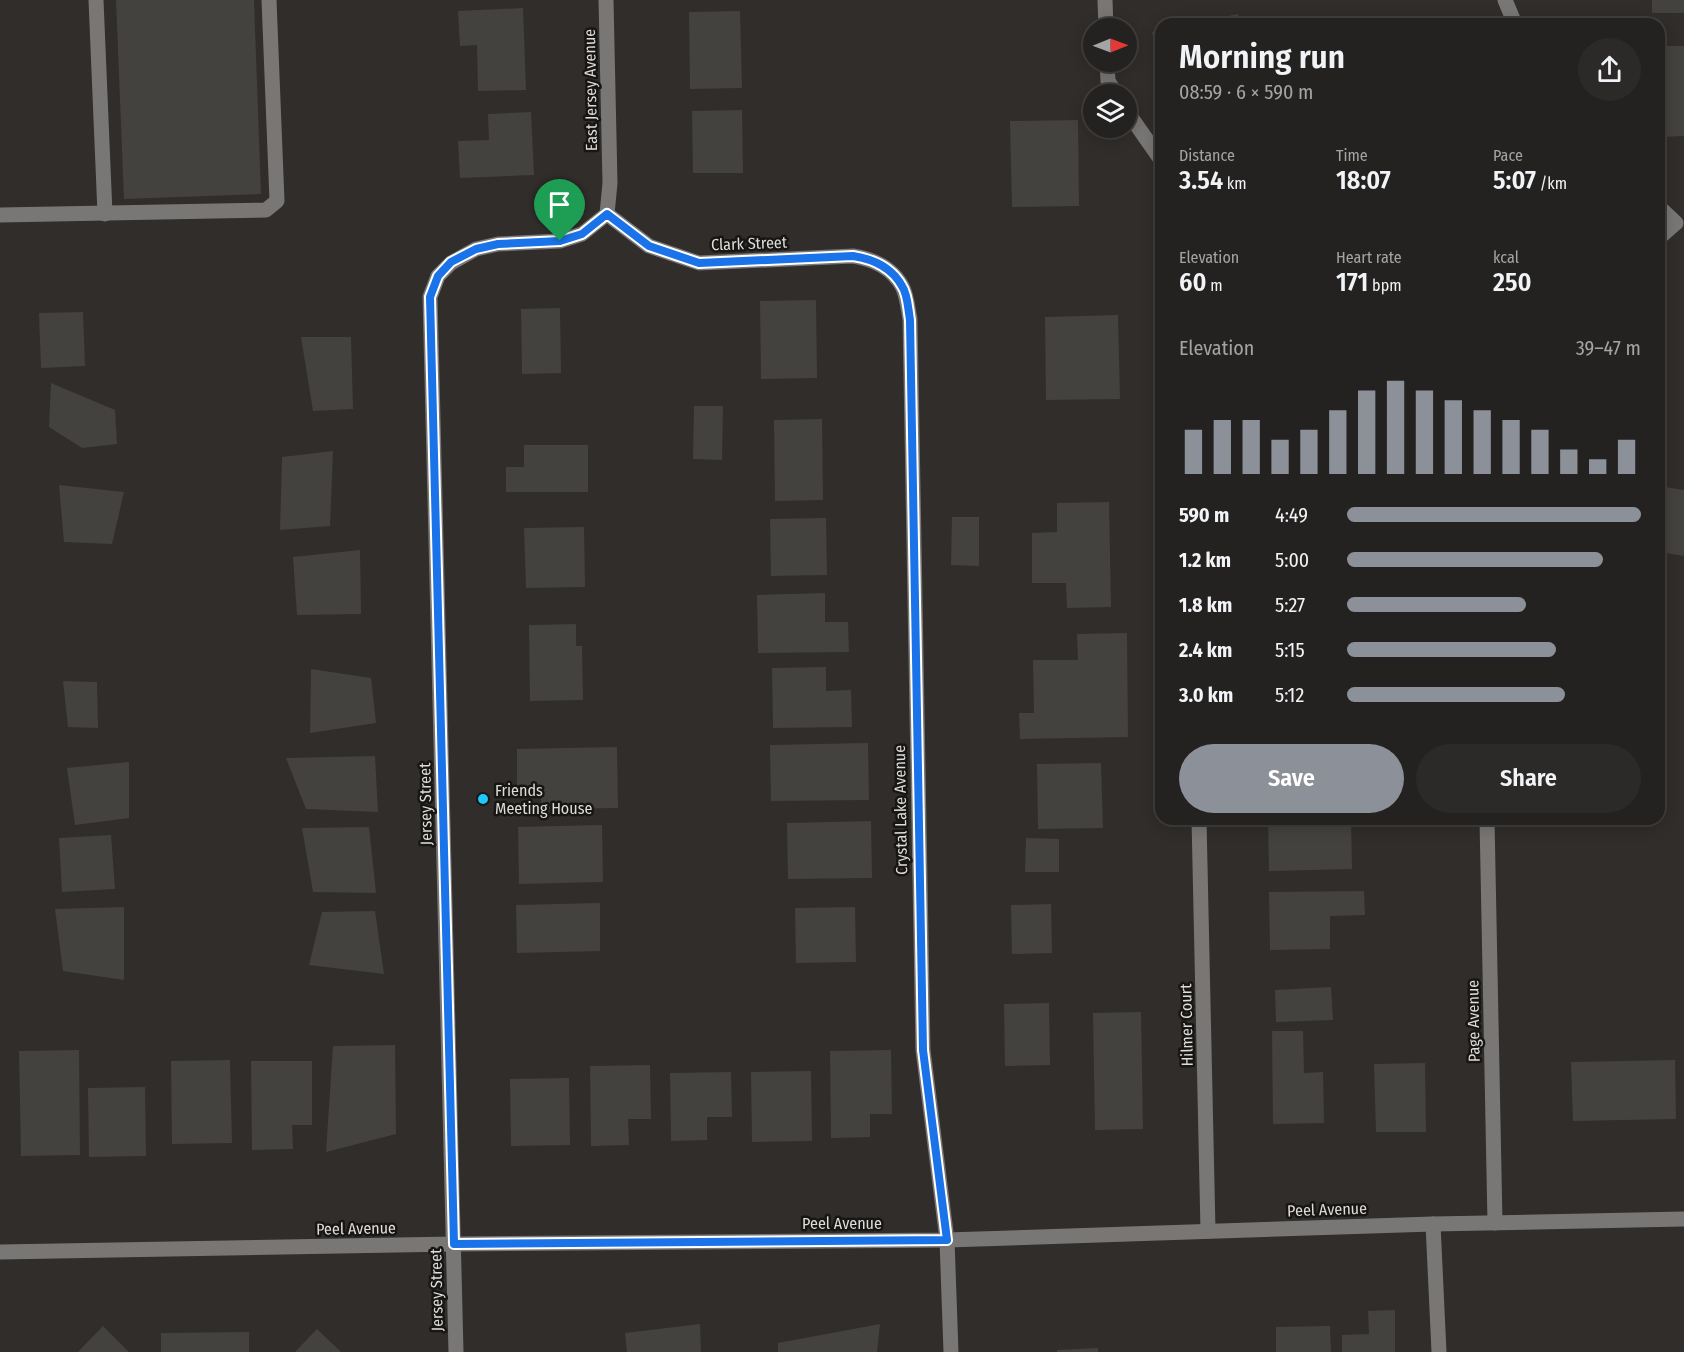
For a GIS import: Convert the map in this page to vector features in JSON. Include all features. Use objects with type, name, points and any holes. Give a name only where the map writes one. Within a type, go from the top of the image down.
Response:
[{"type":"street","points":[[96,0],[105,214]]},
{"type":"street","points":[[0,215],[267,210],[277,201],[269,0]]},
{"type":"street","name":"East Jersey Avenue","points":[[606,0],[610,183],[607,214]]},
{"type":"street","points":[[1105,0],[1106,18]]},
{"type":"street","points":[[1504,0],[1512,18]]},
{"type":"street","points":[[1137,126],[1155,151]]},
{"type":"street","points":[[1665,211],[1680,221],[1665,233]]},
{"type":"street","name":"Jersey Street","points":[[456,1352],[430,297],[438,276],[451,262],[476,249],[498,244],[560,241],[582,234],[607,214]]},
{"type":"street","name":"Clark Street","points":[[607,214],[649,246],[699,263],[853,256],[870,259],[890,271]]},
{"type":"street","name":"Crystal Lake Avenue","points":[[890,271],[903,287],[910,320],[923,1050],[947,1240],[951,1352]]},
{"type":"street","name":"Hilmer Court","points":[[1199,825],[1208,1231]]},
{"type":"street","name":"Page Avenue","points":[[1487,825],[1495,1223]]},
{"type":"street","name":"Peel Avenue","points":[[0,1252],[454,1244],[947,1240],[1433,1224],[1684,1219]]},
{"type":"street","points":[[1433,1224],[1439,1352]]},
{"type":"building","points":[[116,0],[254,0],[261,194],[124,199]]},
{"type":"building","points":[[1652,0],[1684,0],[1684,13],[1652,13]]},
{"type":"building","points":[[523,8],[526,90],[478,91],[477,45],[460,46],[458,11]]},
{"type":"building","points":[[740,11],[742,88],[690,89],[689,12]]},
{"type":"building","points":[[1238,14],[1239,18],[1219,18]]},
{"type":"building","points":[[1665,46],[1684,46],[1684,136],[1665,137]]},
{"type":"building","points":[[742,110],[743,173],[693,173],[692,111]]},
{"type":"building","points":[[531,112],[534,175],[460,178],[458,141],[489,140],[488,114]]},
{"type":"building","points":[[1078,120],[1079,206],[1012,207],[1010,121]]},
{"type":"building","points":[[816,300],[817,378],[761,379],[760,301]]},
{"type":"building","points":[[560,308],[561,373],[522,374],[521,309]]},
{"type":"building","points":[[83,312],[85,366],[41,368],[39,313]]},
{"type":"building","points":[[1118,315],[1120,399],[1046,400],[1045,317]]},
{"type":"building","points":[[301,337],[351,337],[353,409],[313,411]]},
{"type":"building","points":[[51,383],[115,410],[117,444],[82,448],[49,427]]},
{"type":"building","points":[[694,406],[723,406],[722,460],[693,459]]},
{"type":"building","points":[[822,419],[823,500],[775,501],[774,420]]},
{"type":"building","points":[[524,445],[588,445],[588,492],[506,492],[506,467],[524,467]]},
{"type":"building","points":[[333,451],[330,526],[280,530],[282,457]]},
{"type":"building","points":[[59,485],[124,492],[112,544],[64,542]]},
{"type":"building","points":[[1665,487],[1684,490],[1684,556],[1665,553]]},
{"type":"building","points":[[1109,502],[1111,607],[1067,608],[1066,583],[1032,583],[1032,533],[1057,532],[1057,503]]},
{"type":"building","points":[[952,517],[979,517],[979,566],[951,565]]},
{"type":"building","points":[[826,518],[827,575],[771,576],[770,519]]},
{"type":"building","points":[[584,527],[585,587],[526,588],[524,528]]},
{"type":"building","points":[[360,550],[361,614],[297,615],[293,557]]},
{"type":"building","points":[[825,593],[825,622],[848,622],[849,652],[758,653],[757,595]]},
{"type":"building","points":[[576,624],[576,646],[582,646],[583,700],[530,701],[529,625]]},
{"type":"building","points":[[1127,633],[1128,737],[1020,739],[1019,713],[1034,713],[1033,660],[1078,660],[1077,634]]},
{"type":"building","points":[[826,667],[826,691],[851,690],[852,727],[773,728],[772,668]]},
{"type":"building","points":[[311,669],[371,678],[376,723],[310,733]]},
{"type":"building","points":[[63,681],[97,682],[98,728],[68,727]]},
{"type":"building","points":[[868,743],[869,800],[771,801],[770,745]]},
{"type":"building","points":[[617,747],[618,808],[541,809],[541,785],[517,786],[517,749]]},
{"type":"building","points":[[375,756],[378,812],[306,809],[286,758]]},
{"type":"building","points":[[129,762],[129,818],[75,825],[67,768]]},
{"type":"building","points":[[1101,763],[1103,828],[1038,829],[1037,764]]},
{"type":"building","points":[[871,821],[872,878],[788,879],[787,823]]},
{"type":"building","points":[[602,825],[603,882],[519,884],[518,827]]},
{"type":"building","points":[[1268,825],[1351,825],[1352,869],[1269,871]]},
{"type":"building","points":[[369,827],[376,893],[313,892],[302,828]]},
{"type":"building","points":[[111,835],[115,889],[62,892],[59,838]]},
{"type":"building","points":[[1026,838],[1059,839],[1059,872],[1025,872]]},
{"type":"building","points":[[1364,891],[1365,915],[1330,916],[1330,949],[1270,950],[1269,892]]},
{"type":"building","points":[[600,903],[600,951],[517,953],[516,905]]},
{"type":"building","points":[[1051,904],[1052,953],[1012,954],[1011,905]]},
{"type":"building","points":[[124,907],[124,980],[63,971],[55,909]]},
{"type":"building","points":[[855,907],[856,962],[796,963],[795,908]]},
{"type":"building","points":[[375,911],[384,974],[309,965],[322,912]]},
{"type":"building","points":[[1331,987],[1333,1020],[1276,1022],[1275,990]]},
{"type":"building","points":[[1049,1003],[1050,1065],[1005,1066],[1004,1004]]},
{"type":"building","points":[[1141,1012],[1143,1129],[1095,1130],[1093,1013]]},
{"type":"building","points":[[1272,1031],[1303,1031],[1304,1073],[1323,1072],[1324,1123],[1273,1124]]},
{"type":"building","points":[[395,1045],[396,1134],[326,1152],[333,1046]]},
{"type":"building","points":[[79,1050],[80,1155],[21,1156],[19,1051]]},
{"type":"building","points":[[891,1050],[892,1114],[870,1114],[870,1137],[831,1138],[830,1051]]},
{"type":"building","points":[[230,1060],[232,1143],[172,1144],[171,1061]]},
{"type":"building","points":[[1675,1060],[1676,1119],[1573,1121],[1571,1062]]},
{"type":"building","points":[[251,1061],[312,1061],[312,1125],[292,1125],[293,1149],[252,1150]]},
{"type":"building","points":[[1425,1063],[1426,1132],[1376,1132],[1374,1064]]},
{"type":"building","points":[[650,1065],[651,1119],[628,1119],[629,1145],[591,1146],[590,1066]]},
{"type":"building","points":[[811,1071],[812,1141],[752,1142],[751,1072]]},
{"type":"building","points":[[731,1072],[732,1117],[707,1117],[707,1140],[671,1141],[670,1073]]},
{"type":"building","points":[[569,1078],[570,1145],[511,1146],[510,1079]]},
{"type":"building","points":[[145,1087],[146,1156],[89,1157],[88,1088]]},
{"type":"building","points":[[1395,1310],[1395,1352],[1342,1352],[1342,1335],[1369,1334],[1368,1311]]},
{"type":"building","points":[[700,1324],[701,1352],[627,1352],[625,1333]]},
{"type":"building","points":[[880,1324],[877,1352],[778,1352],[778,1343]]},
{"type":"building","points":[[103,1326],[129,1352],[78,1352]]},
{"type":"building","points":[[1330,1326],[1331,1352],[1276,1352],[1276,1327]]},
{"type":"building","points":[[317,1329],[341,1352],[295,1352]]},
{"type":"building","points":[[249,1332],[249,1352],[161,1352],[161,1333]]},
{"type":"building","points":[[1098,1348],[1098,1352],[1057,1352],[1057,1350]]},
{"type":"place","name":"Friends Meeting House","points":[[483,799]]},
{"type":"route","points":[[607,214],[649,246],[699,263],[853,256],[870,259],[890,271],[903,287],[910,320],[923,1050],[947,1240],[454,1244],[430,297],[438,276],[451,262],[476,249],[498,244],[560,241],[582,234],[607,214]]}]
